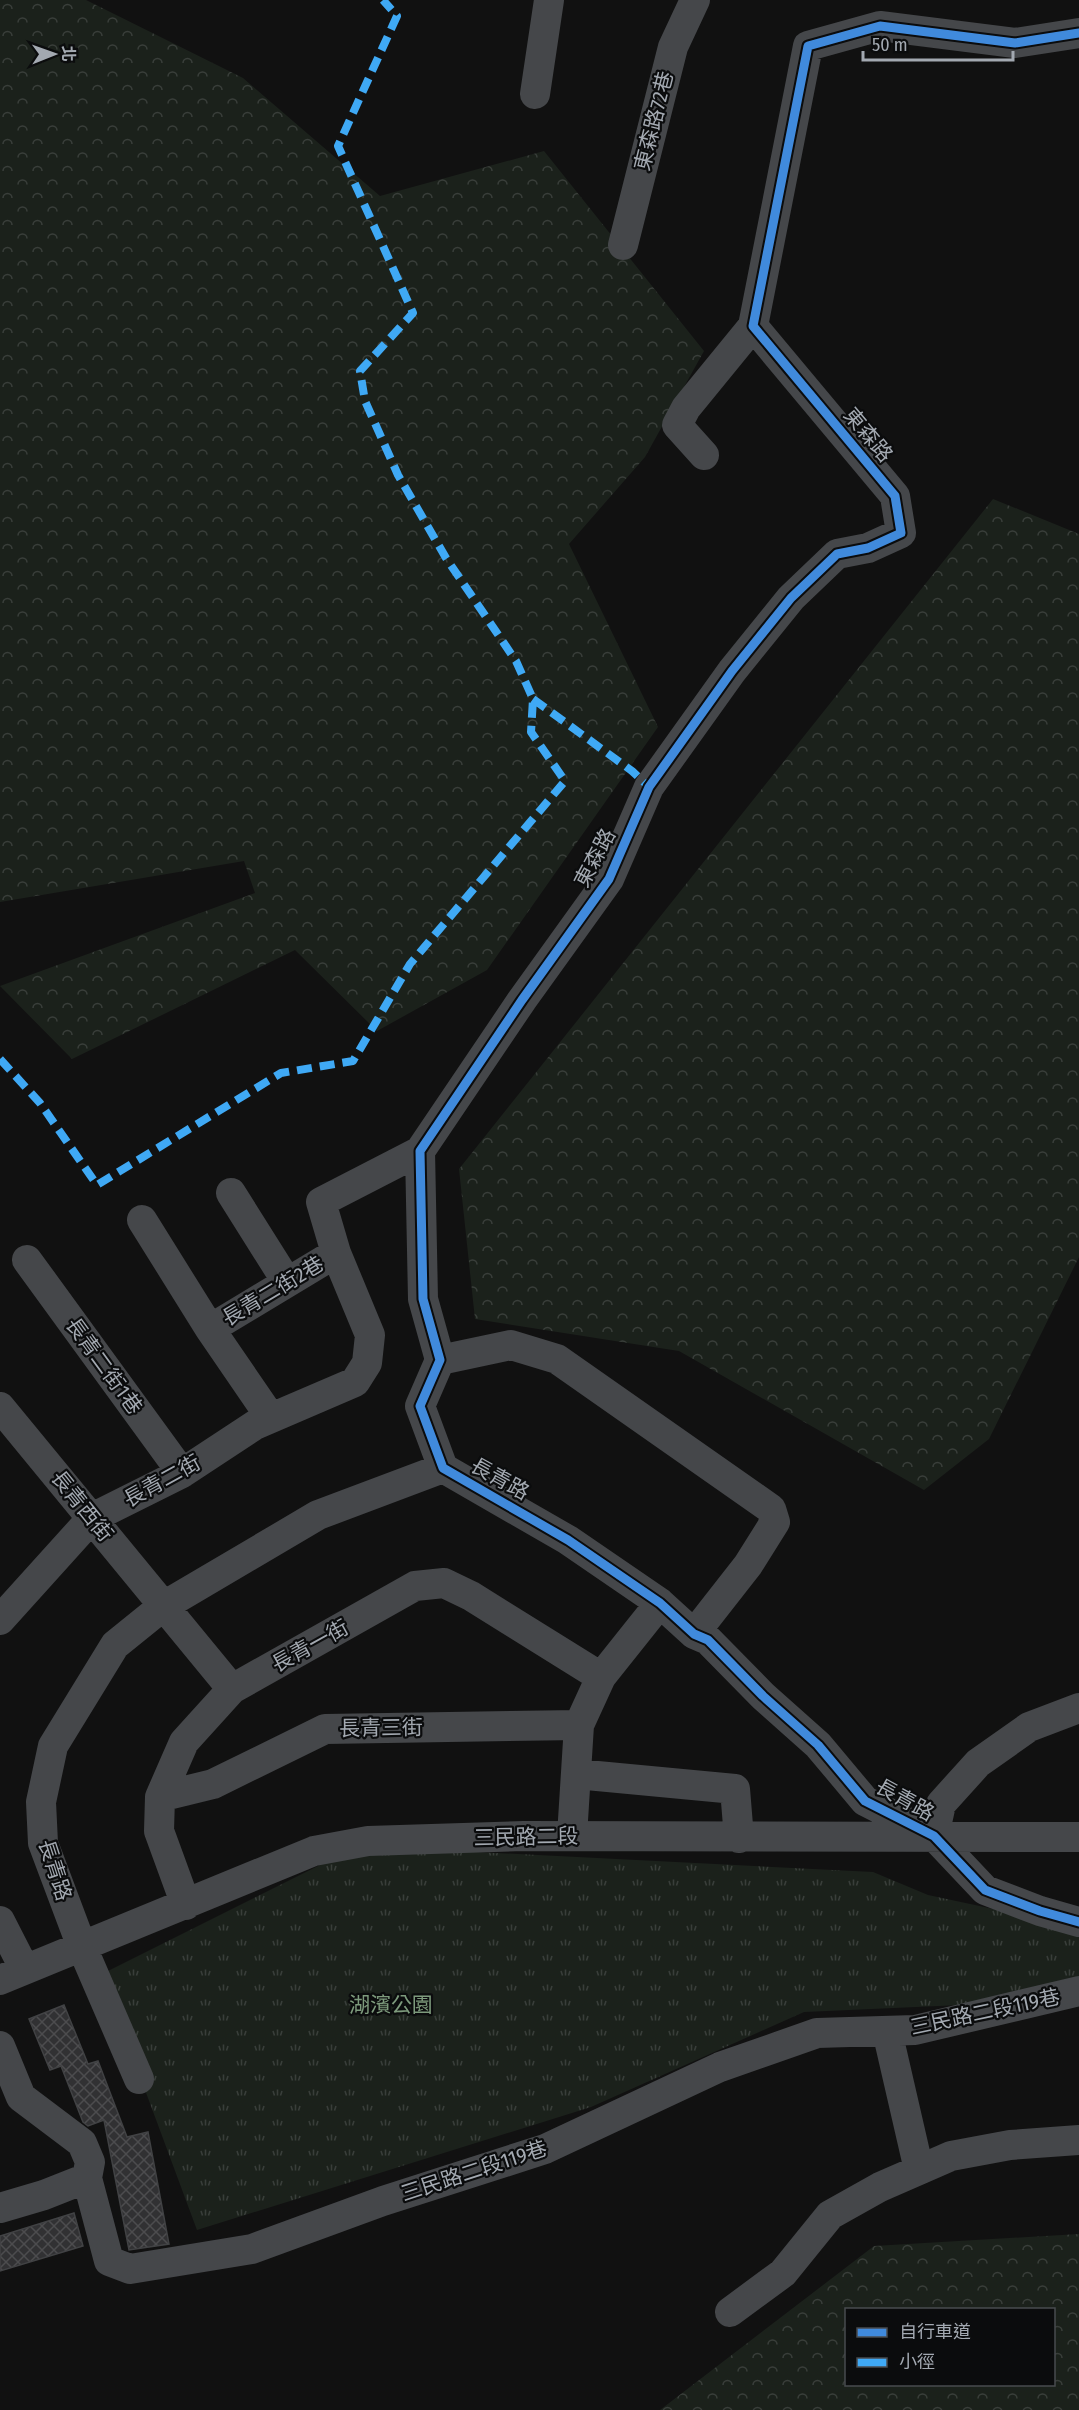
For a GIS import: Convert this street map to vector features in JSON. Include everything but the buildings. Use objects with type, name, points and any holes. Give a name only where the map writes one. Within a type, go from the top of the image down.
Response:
[{"type":"street","points":[[535,93],[549,0]]},
{"type":"street","name":"東森路72巷","points":[[623,245],[673,47],[695,0]]},
{"type":"street","points":[[704,455],[677,425],[686,408],[753,326],[808,46],[880,26],[1015,43],[1079,33]]},
{"type":"street","name":"東森路","points":[[420,1151],[522,1000],[609,879],[649,787],[747,653],[791,598],[837,554],[868,548],[901,533],[895,496],[753,326]]},
{"type":"street","points":[[336,1253],[321,1202],[420,1151],[423,1299],[440,1360],[511,1345],[557,1359],[771,1509],[775,1522],[748,1566],[694,1634]]},
{"type":"street","points":[[231,1193],[287,1282]]},
{"type":"street","name":"長青二街2巷","points":[[142,1220],[210,1329],[271,1418]]},
{"type":"street","name":"長青二街2巷","points":[[210,1329],[336,1253]]},
{"type":"street","name":"長青二街","points":[[0,1620],[92,1518],[182,1473],[255,1425],[355,1382],[367,1363],[370,1335],[336,1253]]},
{"type":"street","name":"長青二街1巷","points":[[27,1260],[182,1473]]},
{"type":"street","name":"長青路","points":[[440,1360],[420,1406],[443,1468],[568,1540],[660,1603],[694,1634],[708,1640],[818,1745],[865,1801],[934,1836]]},
{"type":"street","name":"長青西街","points":[[0,1407],[231,1689]]},
{"type":"street","name":"長青路","points":[[139,2079],[82,1947],[43,1843],[41,1802],[53,1746],[116,1646],[162,1607],[318,1515],[443,1468]]},
{"type":"street","name":"長青一街","points":[[186,1905],[159,1831],[160,1797],[184,1743],[231,1689],[415,1586],[444,1583],[471,1596],[601,1677]]},
{"type":"street","points":[[572,1836],[579,1725],[601,1677],[660,1603]]},
{"type":"street","points":[[1079,1708],[1029,1727],[978,1763],[941,1804],[934,1836],[985,1890],[1040,1911],[1079,1922]]},
{"type":"street","name":"長青三街","points":[[160,1797],[213,1784],[325,1729],[579,1725]]},
{"type":"street","points":[[576,1774],[735,1789],[740,1838]]},
{"type":"street","name":"三民路二段","points":[[12,1974],[314,1851],[368,1841],[572,1836],[1079,1837]]},
{"type":"street","points":[[0,1921],[12,1974]]},
{"type":"street","name":"三民路二段119巷","points":[[0,2046],[21,2097],[82,2143],[90,2162],[87,2178],[109,2261],[130,2269],[252,2249],[383,2201],[545,2149],[720,2067],[817,2033],[915,2030],[1079,1991]]},
{"type":"street","points":[[887,2031],[919,2170]]},
{"type":"street","points":[[730,2312],[783,2273],[830,2215],[919,2170],[963,2154],[1010,2145],[1079,2140]]},
{"type":"street","points":[[0,2208],[44,2195],[87,2178]]},
{"type":"green space","points":[[0,0],[86,0],[243,78],[380,196],[544,151],[704,351],[645,457],[569,544],[658,727],[487,970],[377,1031],[295,950],[72,1059],[0,986],[255,893],[244,861],[0,902]]},
{"type":"green space","points":[[993,499],[1079,534],[1079,1257],[989,1439],[924,1490],[679,1351],[475,1319],[459,1169]]},
{"type":"green space","name":"湖濱公園","points":[[358,1846],[873,1872],[928,1895],[1054,1922],[1079,1930],[1079,1979],[960,2005],[804,2012],[591,2107],[197,2230],[102,1974]]},
{"type":"green space","points":[[1079,2234],[1079,2410],[660,2410],[874,2246]]},
{"type":"marked path","points":[[0,1059],[40,1103],[97,1185],[281,1073],[353,1061],[410,964],[565,781],[531,732],[533,699],[516,661],[446,558],[398,475],[365,401],[360,371],[413,313],[338,146],[397,16],[383,0]]},
{"type":"marked path","points":[[533,699],[632,771],[649,787]]},
{"type":"cycle path","points":[[1079,33],[1015,43],[880,26],[808,46],[753,326],[895,496],[901,533],[868,548],[837,554],[791,598],[732,671],[649,787],[609,879],[522,1000],[420,1151],[423,1299],[440,1360],[420,1406],[443,1468],[568,1540],[660,1603],[694,1634],[708,1640],[763,1696],[818,1745],[865,1801],[934,1836],[985,1890],[1040,1911],[1079,1922]]}]
